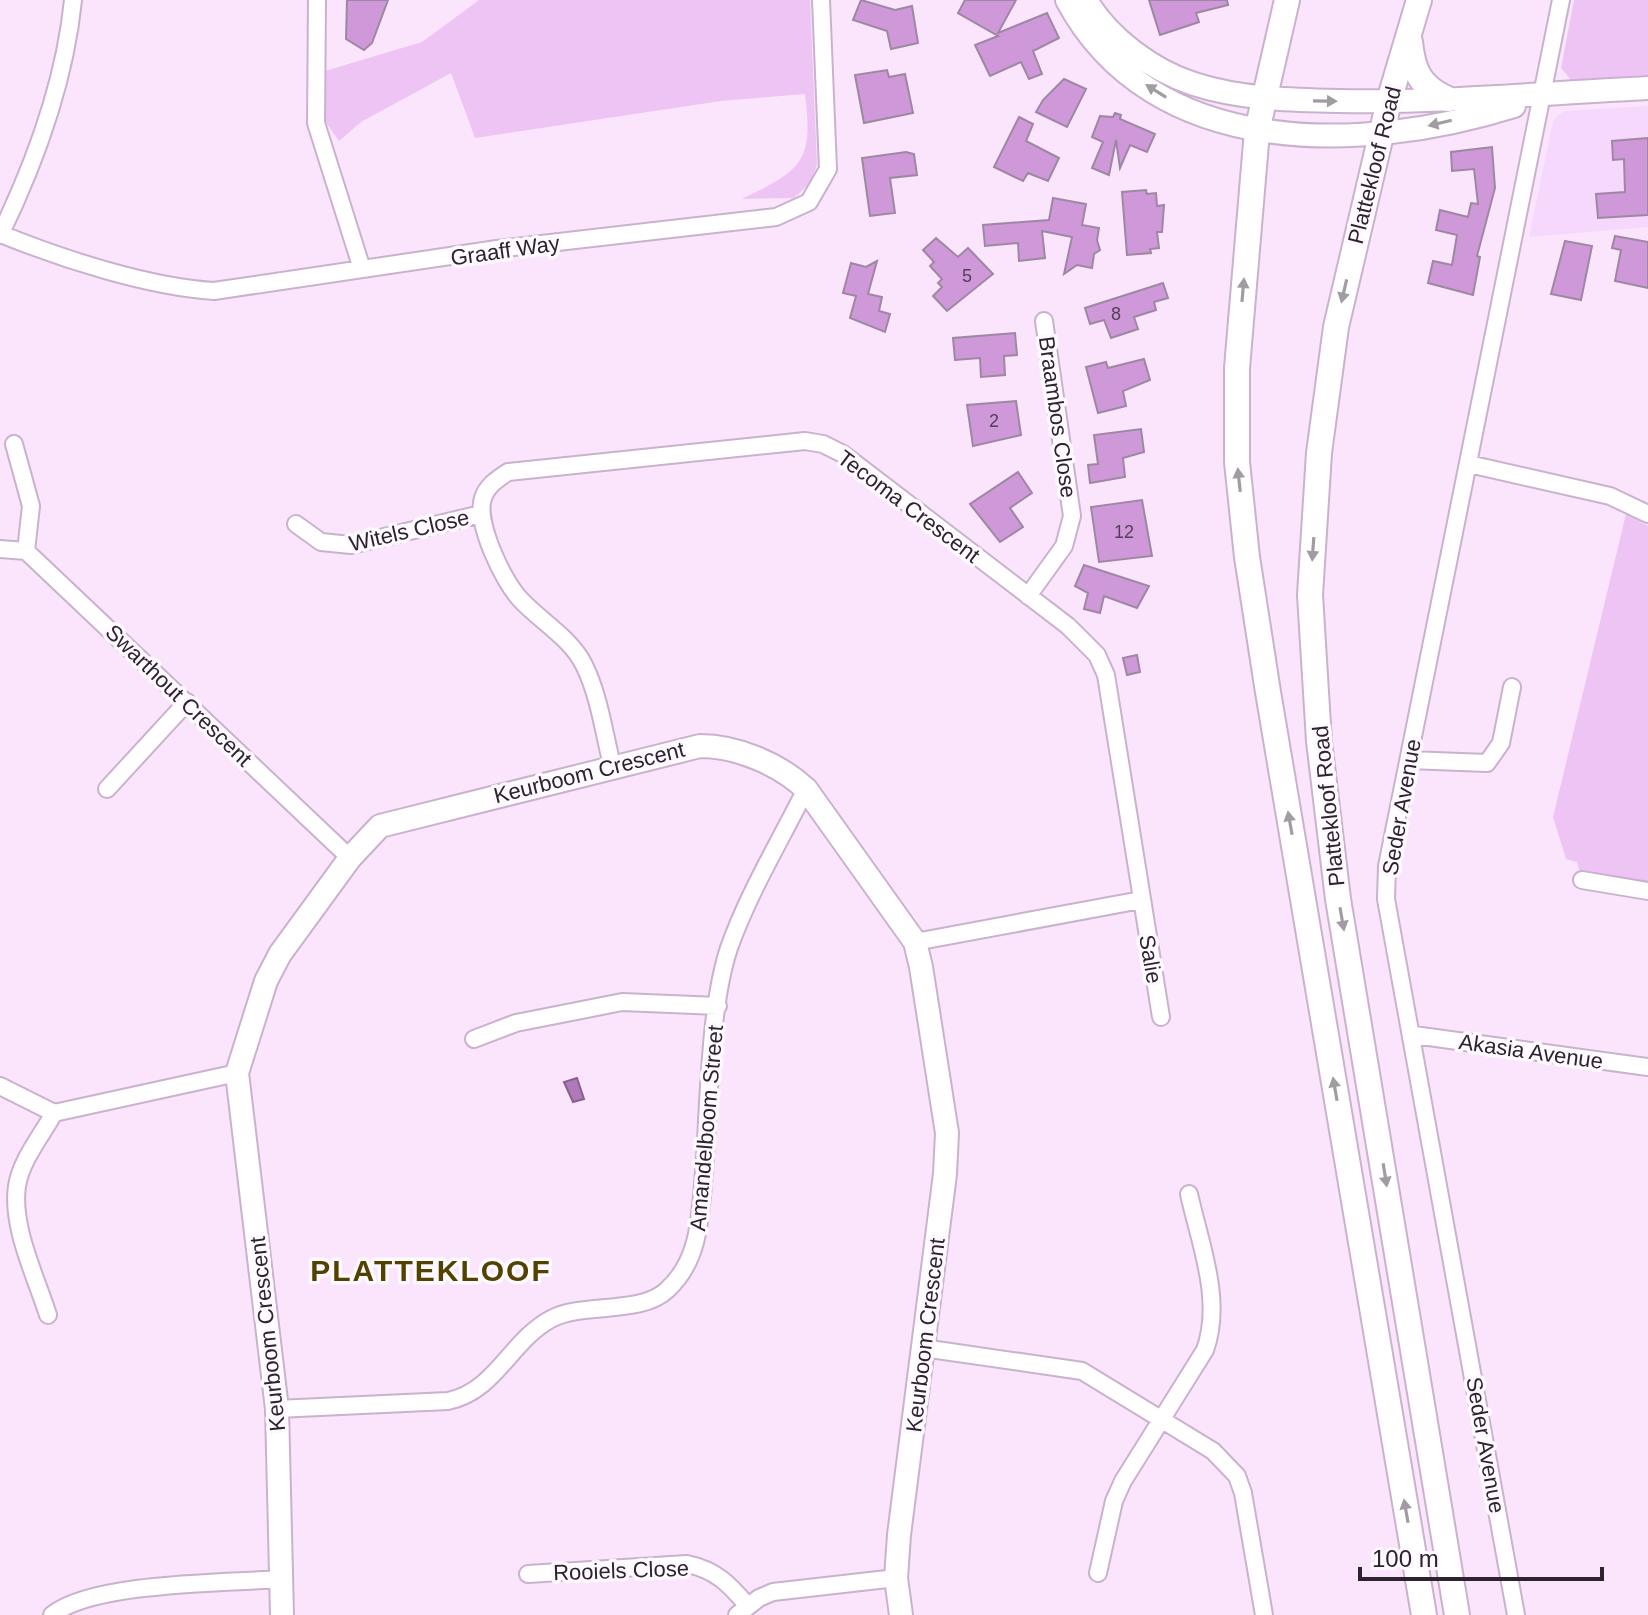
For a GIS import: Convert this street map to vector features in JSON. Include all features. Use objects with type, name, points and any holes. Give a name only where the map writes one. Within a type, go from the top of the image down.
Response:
[{"type":"main road","name":"Plattekloof Road","points":[[1287,0],[1262,97],[1257,131],[1237,368],[1237,462],[1247,557],[1424,1615]]},
{"type":"main road","name":"Plattekloof Road","points":[[1419,0],[1389,101],[1336,327],[1319,453],[1310,595],[1319,741],[1338,899],[1457,1615]]},
{"type":"main road","points":[[1409,32],[1418,78],[1428,89],[1448,99]]},
{"type":"street","points":[[0,235],[31,165],[59,73],[73,0]]},
{"type":"street","points":[[317,0],[316,123],[362,269]]},
{"type":"street","name":"Graaff Way","points":[[0,235],[32,247],[182,289],[214,291],[497,249],[776,217],[809,202],[825,181],[830,155],[821,0]]},
{"type":"street","points":[[1067,0],[1092,38],[1145,85],[1199,114],[1257,131],[1327,136],[1381,133],[1496,111],[1543,97]]},
{"type":"street","points":[[1086,0],[1118,38],[1168,73],[1202,87],[1262,97],[1389,101],[1543,97],[1648,88]]},
{"type":"street","name":"Seder Avenue","points":[[1516,1615],[1414,1035],[1386,899],[1387,866],[1561,0]]},
{"type":"street","name":"Braambos Close","points":[[1028,596],[1064,546],[1072,516],[1044,321]]},
{"type":"street","name":"Tecoma Crescent","points":[[481,514],[483,498],[491,484],[508,472],[805,441],[823,444],[843,454],[1028,596],[1086,642],[1097,655],[1106,675],[1141,900]]},
{"type":"street","points":[[0,549],[26,551],[31,506],[14,444]]},
{"type":"street","points":[[1469,464],[1610,496],[1648,514]]},
{"type":"street","points":[[481,514],[508,582],[584,664],[612,765]]},
{"type":"street","name":"Witels Close","points":[[296,524],[321,542],[351,545],[481,514]]},
{"type":"street","name":"Swarthout Crescent","points":[[26,551],[350,858]]},
{"type":"street","points":[[1409,760],[1487,763],[1501,743],[1512,687]]},
{"type":"street","points":[[107,789],[187,702]]},
{"type":"street","name":"Keurboom Crescent","points":[[282,1615],[277,1409],[237,1073],[266,981],[280,954],[350,858],[380,826],[612,765],[690,747],[715,746],[775,768],[806,789],[915,942],[947,1133],[945,1174],[896,1578],[901,1615]]},
{"type":"street","name":"Amandelboom Street","points":[[277,1409],[448,1401],[467,1397],[484,1385],[536,1329],[551,1319],[569,1312],[617,1306],[664,1294],[687,1268],[699,1223],[718,1006],[729,948],[806,789]]},
{"type":"street","points":[[1582,880],[1648,891]]},
{"type":"street","points":[[915,942],[1141,900]]},
{"type":"street","name":"Salie","points":[[1141,900],[1161,1017]]},
{"type":"street","points":[[474,1039],[516,1023],[622,1002],[718,1006]]},
{"type":"street","name":"Akasia Avenue","points":[[1414,1035],[1648,1067]]},
{"type":"street","points":[[0,1086],[54,1113],[237,1073]]},
{"type":"street","points":[[48,1315],[22,1230],[17,1186],[23,1167],[54,1113]]},
{"type":"street","points":[[1098,1573],[1114,1501],[1205,1350],[1213,1329],[1214,1308],[1189,1194]]},
{"type":"street","points":[[923,1348],[1082,1371],[1213,1451],[1237,1476],[1264,1615]]},
{"type":"street","name":"Rooiels Close","points":[[528,1574],[687,1564],[709,1569],[726,1581],[742,1610]]},
{"type":"street","points":[[742,1610],[773,1592],[896,1578]]},
{"type":"street","points":[[52,1615],[77,1600],[119,1592],[282,1579]]},
{"type":"shaded area","points":[[479,0],[810,0],[817,164],[812,181],[794,198],[742,199],[778,180],[799,162],[807,135],[805,94],[721,101],[475,138],[451,73],[361,122],[339,141],[325,121],[325,71],[422,42]]},
{"type":"shaded area","points":[[1574,0],[1648,0],[1648,75],[1571,80],[1561,68]]},
{"type":"shaded area","points":[[1648,106],[1648,227],[1529,237],[1553,121],[1558,115],[1565,111]]},
{"type":"shaded area","points":[[1626,514],[1648,526],[1648,882],[1579,870],[1577,862],[1566,859],[1553,817]]},
{"type":"shaded area","points":[[577,1078],[584,1099],[573,1102],[564,1082]]},
{"type":"building","points":[[347,0],[388,0],[372,43],[364,50],[346,39]]},
{"type":"building","points":[[861,0],[895,10],[912,6],[918,43],[891,49],[887,31],[853,20]]},
{"type":"building","points":[[965,0],[1016,0],[998,33],[1047,13],[1059,38],[1033,51],[1042,74],[1029,79],[1021,62],[990,76],[975,45],[998,36],[958,13]]},
{"type":"building","points":[[1149,0],[1227,0],[1228,5],[1196,13],[1199,22],[1160,35]]},
{"type":"building","points":[[887,70],[889,77],[905,74],[913,113],[864,123],[855,75]]},
{"type":"building","points":[[1064,79],[1086,89],[1067,127],[1036,112],[1043,100]]},
{"type":"building","points":[[1115,113],[1121,115],[1120,119],[1155,134],[1147,152],[1130,145],[1120,168],[1116,140],[1109,175],[1092,168],[1103,142],[1092,137],[1100,116],[1113,117]]},
{"type":"building","points":[[1019,117],[1033,124],[1026,141],[1059,158],[1048,181],[1028,173],[1023,181],[994,167]]},
{"type":"building","points":[[1648,138],[1648,215],[1598,218],[1596,194],[1625,192],[1624,159],[1613,160],[1612,141]]},
{"type":"building","points":[[1492,147],[1495,188],[1477,256],[1480,257],[1473,295],[1428,283],[1433,261],[1452,265],[1457,235],[1436,230],[1440,210],[1468,217],[1471,203],[1478,204],[1474,169],[1452,171],[1451,152]]},
{"type":"building","points":[[906,152],[914,154],[917,175],[890,178],[895,213],[870,216],[862,158]]},
{"type":"building","points":[[1146,190],[1147,194],[1156,193],[1157,206],[1164,205],[1162,232],[1157,232],[1159,248],[1150,249],[1151,253],[1127,255],[1122,192]]},
{"type":"building","points":[[1053,198],[1086,204],[1082,225],[1099,228],[1097,240],[1100,250],[1094,254],[1092,268],[1077,265],[1064,274],[1072,237],[1042,231],[1045,258],[1019,261],[1018,243],[985,246],[983,225],[1049,220]]},
{"type":"building","points":[[1615,236],[1648,242],[1648,288],[1615,281],[1621,250],[1612,248]]},
{"type":"building","points":[[936,238],[958,257],[968,248],[993,274],[947,311],[933,296],[942,287],[938,283],[942,279],[930,266],[934,262],[923,250]]},
{"type":"building","points":[[1565,241],[1592,246],[1581,300],[1551,294]]},
{"type":"building","points":[[877,261],[868,294],[882,297],[879,311],[890,314],[885,332],[850,318],[856,296],[843,293],[851,263],[866,267]]},
{"type":"building","points":[[1163,283],[1168,298],[1154,302],[1156,310],[1134,317],[1138,329],[1111,338],[1104,320],[1090,324],[1085,308]]},
{"type":"building","points":[[1015,333],[1017,355],[1004,356],[1005,375],[981,377],[980,358],[955,360],[953,338]]},
{"type":"building","points":[[1144,359],[1150,380],[1123,391],[1126,406],[1098,413],[1086,367],[1106,362],[1108,368]]},
{"type":"building","points":[[1016,401],[1021,435],[973,446],[967,405]]},
{"type":"building","points":[[1141,429],[1144,452],[1123,458],[1125,477],[1090,483],[1088,465],[1098,464],[1094,435]]},
{"type":"building","points":[[1018,472],[1032,493],[1010,508],[1023,527],[1000,542],[970,504]]},
{"type":"building","points":[[1142,500],[1152,556],[1099,562],[1091,507]]},
{"type":"building","points":[[1084,565],[1149,586],[1137,608],[1104,596],[1100,613],[1084,609],[1088,593],[1075,586]]},
{"type":"building","points":[[1137,655],[1140,672],[1127,675],[1123,658]]},
{"type":"district","name":"PLATTEKLOOF","points":[[431,1271]]}]
